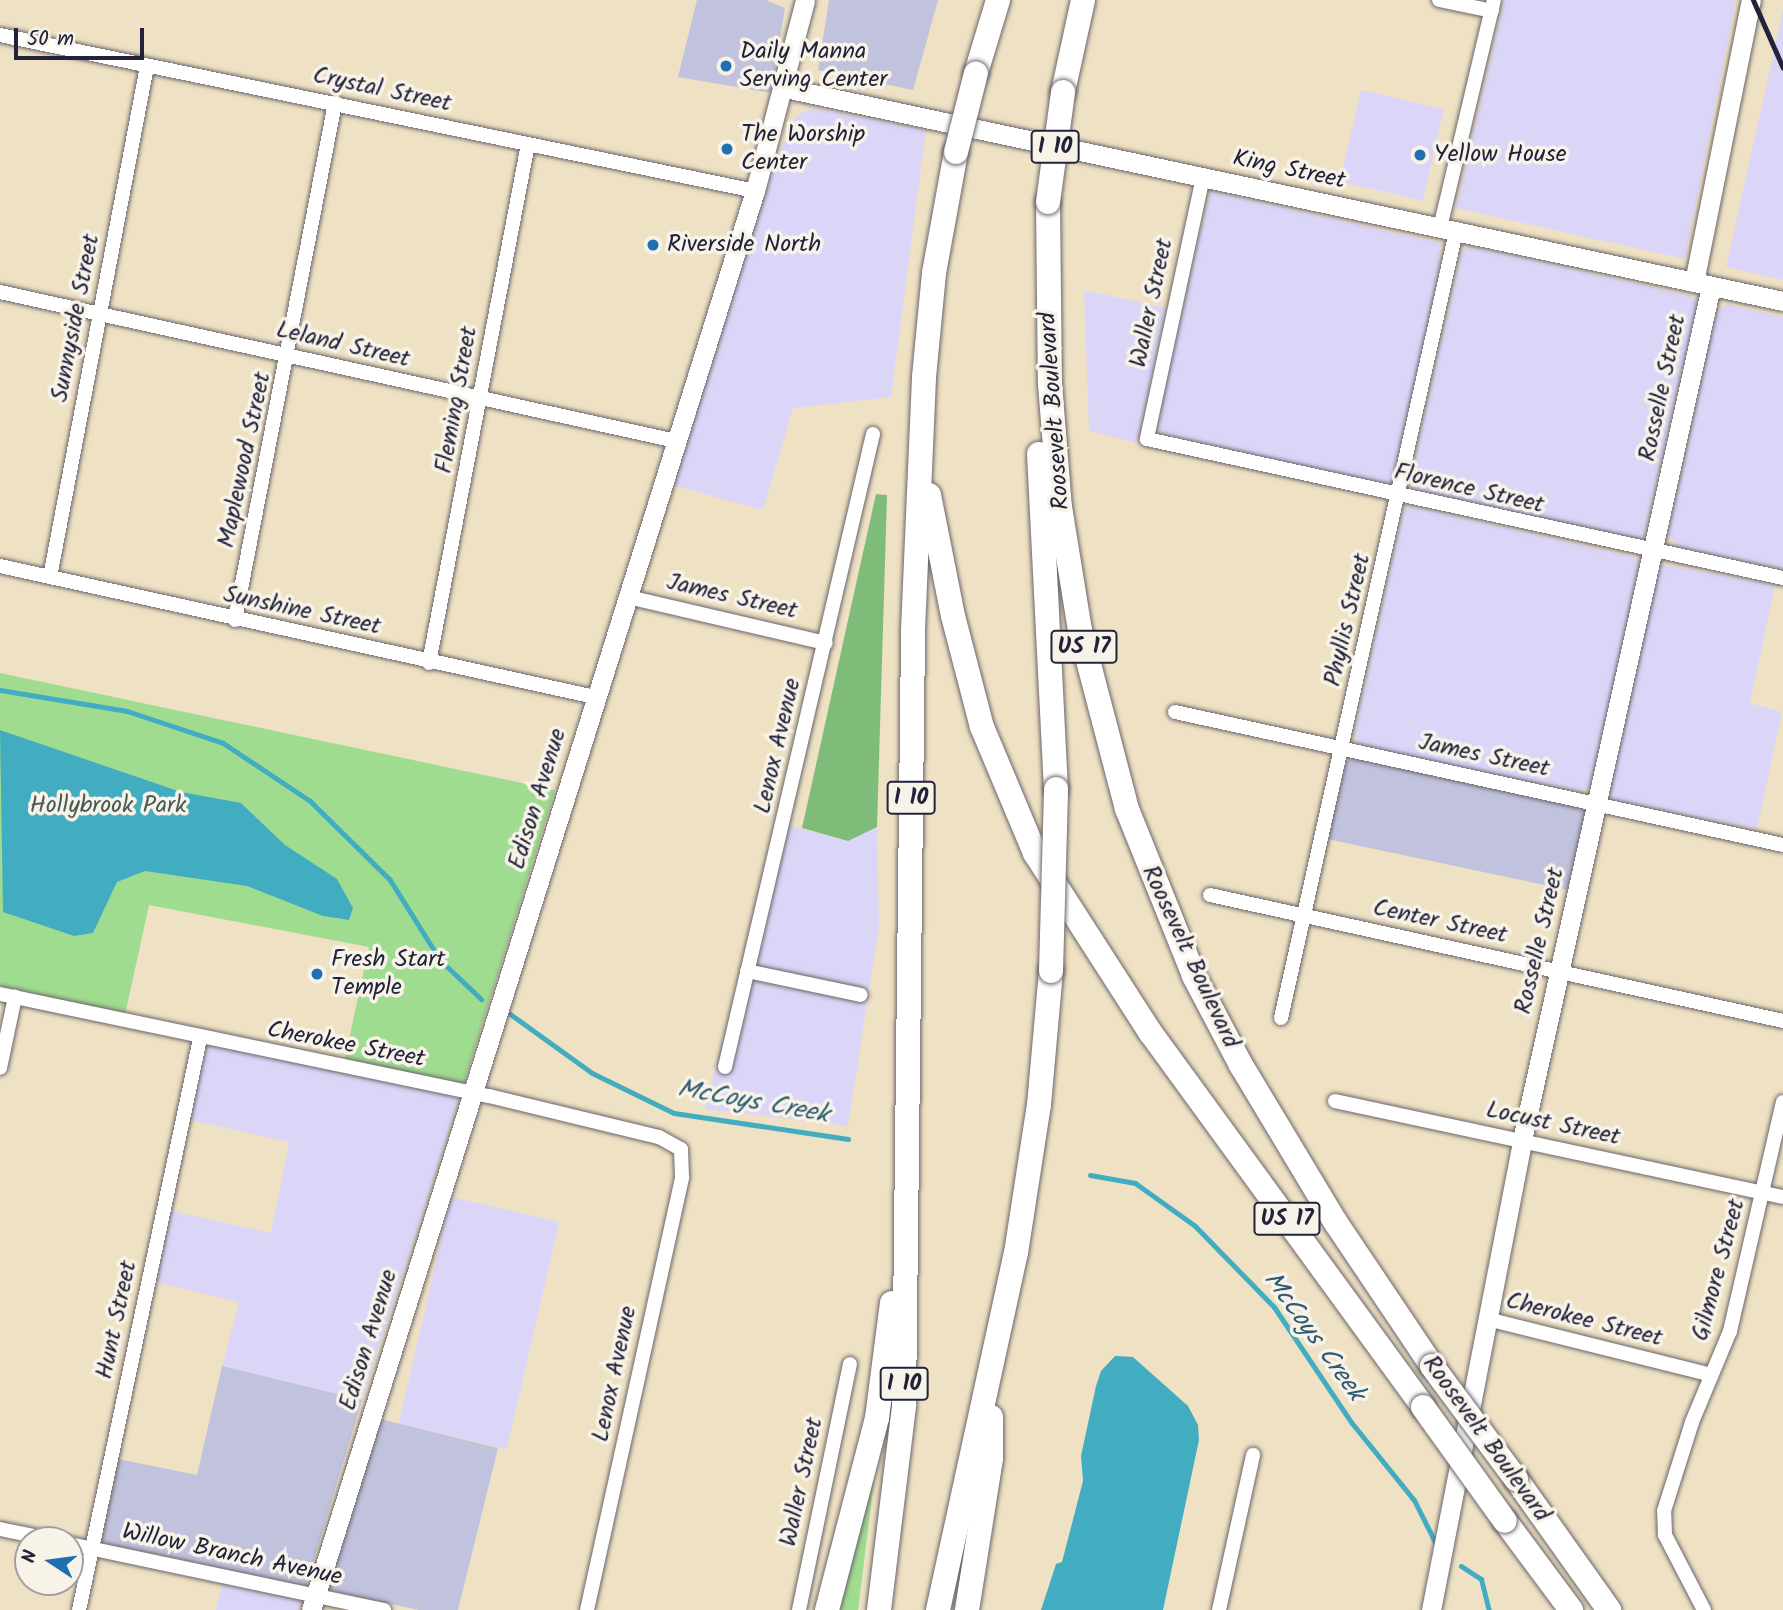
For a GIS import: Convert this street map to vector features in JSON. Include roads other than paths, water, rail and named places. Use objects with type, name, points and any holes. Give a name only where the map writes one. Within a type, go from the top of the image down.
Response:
[{"type":"highway","name":"I 10","points":[[880,1610],[904,1405],[913,630],[929,313],[956,152],[998,0]]},
{"type":"highway","name":"I 10","points":[[938,1610],[991,1370],[1039,1105],[1051,971],[1056,789],[1038,385],[1048,202],[1063,92],[1083,0]]},
{"type":"highway","name":"Roosevelt Boulevard","points":[[1048,202],[1050,372],[1060,507],[1080,630],[1127,809],[1194,976],[1241,1065],[1336,1223],[1432,1366],[1608,1610]]},
{"type":"highway","name":"Roosevelt Boulevard","points":[[921,439],[953,616],[982,727],[1035,853],[1150,1032],[1571,1610]]},
{"type":"highway","points":[[827,1610],[877,1418],[907,1156]]},
{"type":"highway","points":[[967,1610],[991,1460],[991,1370]]},
{"type":"main road","name":"Edison Avenue","points":[[313,1603],[594,697],[755,191],[785,88],[805,0]]},
{"type":"main road","name":"Rosselle Street","points":[[1431,1610],[1522,1140],[1652,553],[1703,284],[1751,0]]},
{"type":"main road","name":"King Street","points":[[785,88],[1783,301]]},
{"type":"street","points":[[1439,0],[1493,6]]},
{"type":"street","name":"Phyllis Street","points":[[1281,1018],[1399,496],[1493,6]]},
{"type":"street","name":"Crystal Street","points":[[0,35],[755,191]]},
{"type":"street","name":"Sunnyside Street","points":[[50,578],[147,66]]},
{"type":"street","name":"Maplewood Street","points":[[235,620],[290,356],[335,103]]},
{"type":"street","name":"Fleming Street","points":[[429,663],[528,144]]},
{"type":"street","name":"Waller Street","points":[[1147,439],[1203,177]]},
{"type":"street","name":"Leland Street","points":[[0,292],[676,441]]},
{"type":"street","name":"Lenox Avenue","points":[[725,1067],[873,434]]},
{"type":"street","name":"Florence Street","points":[[1147,439],[1652,553],[1783,578]]},
{"type":"street","name":"Sunshine Street","points":[[0,566],[429,663],[594,697]]},
{"type":"street","name":"James Street","points":[[628,597],[826,643]]},
{"type":"street","name":"James Street","points":[[1175,712],[1783,845]]},
{"type":"street","name":"Center Street","points":[[1210,895],[1783,1021]]},
{"type":"street","points":[[747,971],[861,995]]},
{"type":"street","name":"Cherokee Street","points":[[0,994],[200,1039],[472,1093],[659,1137],[681,1149]]},
{"type":"street","points":[[0,1068],[15,998]]},
{"type":"street","name":"Hunt Street","points":[[79,1610],[200,1039]]},
{"type":"street","name":"Locust Street","points":[[1335,1101],[1783,1197]]},
{"type":"street","name":"Gilmore Street","points":[[1704,1610],[1663,1526],[1692,1422],[1730,1331],[1783,1102]]},
{"type":"street","name":"Lenox Avenue","points":[[587,1610],[682,1178],[681,1149]]},
{"type":"street","name":"Cherokee Street","points":[[1487,1319],[1711,1375]]},
{"type":"street","name":"Waller Street","points":[[799,1610],[850,1364]]},
{"type":"street","points":[[1219,1610],[1253,1455]]},
{"type":"street","name":"Willow Branch Avenue","points":[[84,1547],[313,1603],[384,1610]]},
{"type":"water","points":[[0,730],[181,792],[241,803],[285,845],[337,879],[353,908],[349,920],[323,916],[247,886],[145,871],[117,882],[93,933],[74,936],[3,912]]},
{"type":"water","points":[[1115,1356],[1133,1357],[1188,1406],[1198,1425],[1199,1440],[1163,1610],[1041,1610],[1056,1564],[1062,1562],[1083,1481],[1081,1456],[1096,1386],[1101,1371]]},
{"type":"waterway","name":"McCoys Creek","points":[[0,690],[127,711],[223,743],[310,801],[390,880],[440,960],[481,999]]},
{"type":"waterway","name":"McCoys Creek","points":[[510,1014],[592,1073],[674,1113],[848,1139]]},
{"type":"waterway","name":"McCoys Creek","points":[[1090,1175],[1135,1183],[1195,1226],[1274,1307],[1351,1422],[1414,1500],[1435,1542]]},
{"type":"waterway","name":"McCoys Creek","points":[[1461,1566],[1481,1579],[1489,1610]]},
{"type":"railway","points":[[1753,0],[1783,68]]},
{"type":"place","name":"Daily Manna Serving Center","points":[[726,66]]},
{"type":"place","name":"The Worship Center","points":[[727,149]]},
{"type":"place","name":"Yellow House","points":[[1420,155]]},
{"type":"place","name":"Riverside North","points":[[653,245]]},
{"type":"place","name":"Fresh Start Temple","points":[[317,974]]},
{"type":"park label","name":"Hollybrook Park","points":[[108,806]]}]
